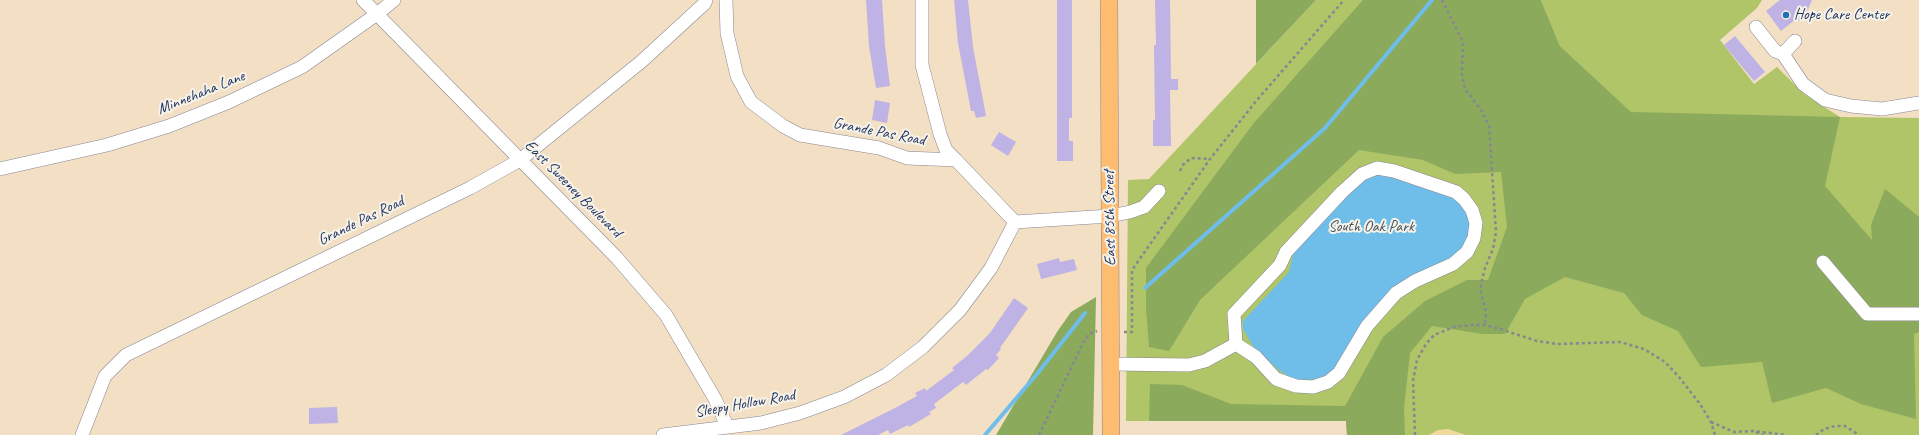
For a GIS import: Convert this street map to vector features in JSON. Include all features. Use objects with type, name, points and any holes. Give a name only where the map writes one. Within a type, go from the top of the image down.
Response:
[{"type":"main road","name":"East 85th Street","points":[[1109,0],[1111,435]]},
{"type":"street","name":"East Sweeney Boulevard","points":[[362,0],[520,160],[542,180],[617,258],[666,315],[715,399],[727,426]]},
{"type":"street","name":"Minnehaha Lane","points":[[0,169],[107,145],[169,126],[229,102],[302,66],[377,14],[394,0]]},
{"type":"street","name":"Grande Pas Road","points":[[82,435],[105,376],[126,355],[470,188],[520,160],[642,61],[704,4],[706,0]]},
{"type":"street","name":"Grande Pas Road","points":[[726,0],[727,33],[737,76],[751,102],[783,126],[800,135],[879,148],[907,158],[956,160]]},
{"type":"street","points":[[922,0],[922,65],[940,134],[946,150],[1015,222],[1110,216],[1144,208],[1159,191]]},
{"type":"street","points":[[1756,27],[1775,51],[1783,54],[1803,84],[1825,100],[1851,106],[1882,109],[1919,103]]},
{"type":"street","points":[[1783,54],[1795,40]]},
{"type":"street","points":[[1377,168],[1394,171],[1456,192],[1464,199],[1472,210],[1476,223],[1474,238],[1467,252],[1453,264],[1421,278],[1396,293],[1367,326],[1339,373],[1328,382],[1313,387],[1296,386],[1276,379],[1256,357],[1236,344],[1234,314],[1280,265],[1286,252],[1342,192],[1362,174],[1377,168]]},
{"type":"street","name":"Sleepy Hollow Road","points":[[663,435],[761,422],[800,413],[844,397],[886,375],[923,347],[960,310],[991,268],[1015,222]]},
{"type":"street","points":[[1823,262],[1867,314],[1919,314]]},
{"type":"street","points":[[1111,364],[1189,365],[1205,361],[1236,344]]},
{"type":"path","points":[[1128,332],[1132,332],[1132,270],[1210,159],[1257,100],[1344,0]]},
{"type":"path","points":[[1442,0],[1463,42],[1462,75],[1465,89],[1482,111],[1489,126],[1492,145],[1496,232],[1493,250],[1485,268],[1481,284],[1481,293],[1486,312],[1485,326]]},
{"type":"path","points":[[1180,171],[1183,165],[1191,158],[1210,159]]},
{"type":"path","points":[[1415,435],[1413,381],[1417,360],[1426,344],[1434,335],[1454,327],[1485,326],[1500,328],[1537,341],[1557,344],[1620,342],[1644,349],[1665,362],[1700,404],[1711,422],[1715,435]]},
{"type":"path","points":[[1039,435],[1082,343],[1089,334],[1096,331]]},
{"type":"path","points":[[1711,422],[1733,434],[1753,431],[1787,435]]},
{"type":"path","points":[[1816,435],[1824,429],[1835,426],[1845,426],[1859,435]]},
{"type":"path","points":[[1753,431],[1763,435]]},
{"type":"green space","points":[[1256,0],[1316,0],[1256,64]]},
{"type":"green space","name":"South Oak Park","points":[[1316,0],[1527,0],[1527,111],[1630,112],[1560,46],[1541,0],[1762,0],[1757,8],[1720,40],[1754,84],[1777,67],[1804,94],[1840,117],[1919,118],[1919,435],[1347,435],[1346,421],[1126,421],[1128,180],[1149,179]]},
{"type":"green space","points":[[1363,0],[1541,0],[1560,46],[1631,112],[1840,117],[1825,186],[1872,240],[1871,225],[1885,189],[1919,217],[1919,332],[1914,334],[1916,419],[1861,404],[1826,388],[1772,403],[1762,362],[1701,367],[1678,331],[1642,315],[1624,293],[1565,277],[1525,299],[1505,334],[1483,334],[1432,326],[1410,353],[1404,408],[1405,435],[1347,435],[1346,421],[1149,421],[1150,384],[1182,385],[1231,404],[1345,406],[1383,337],[1425,301],[1467,280],[1488,280],[1507,227],[1501,172],[1455,174],[1423,160],[1359,150],[1200,300],[1169,351],[1149,347],[1146,309],[1146,268],[1253,124]]},
{"type":"green space","points":[[1096,297],[1093,435],[996,435],[1057,332],[1071,312]]},
{"type":"sand","points":[[1448,429],[1466,435],[1429,435],[1438,430]]},
{"type":"water","points":[[1388,173],[1454,195],[1469,217],[1471,225],[1469,238],[1461,252],[1448,262],[1395,288],[1366,318],[1336,367],[1325,377],[1308,380],[1293,379],[1280,371],[1253,346],[1243,329],[1243,321],[1289,272],[1294,251],[1349,191],[1374,174]]},
{"type":"building","points":[[866,0],[882,0],[885,46],[890,86],[876,88],[869,46]]},
{"type":"building","points":[[954,0],[968,0],[973,47],[986,116],[976,118],[974,111],[971,111],[958,43]]},
{"type":"building","points":[[1057,0],[1072,0],[1072,118],[1069,118],[1069,141],[1073,141],[1073,161],[1057,161]]},
{"type":"building","points":[[1155,0],[1170,0],[1171,79],[1178,79],[1178,90],[1170,90],[1171,146],[1153,146],[1153,120],[1155,120]]},
{"type":"building","name":"Hope Care Center","points":[[1780,0],[1812,0],[1805,16],[1802,15],[1799,21],[1796,19],[1781,31],[1766,11]]},
{"type":"building","points":[[1735,36],[1765,72],[1754,81],[1724,45]]},
{"type":"building","points":[[875,100],[890,103],[887,123],[872,120]]},
{"type":"building","points":[[999,132],[1016,142],[1008,156],[991,145]]},
{"type":"building","points":[[1059,258],[1060,262],[1074,259],[1077,270],[1041,279],[1037,264]]},
{"type":"building","points":[[1014,298],[1028,308],[1000,348],[1001,349],[996,355],[999,358],[988,370],[986,369],[966,385],[963,382],[934,404],[936,408],[929,412],[931,414],[909,427],[908,425],[890,434],[888,430],[878,435],[841,435],[917,396],[915,393],[925,388],[926,391],[954,370],[952,368],[967,356],[990,333]]},
{"type":"building","points":[[337,407],[338,423],[309,424],[309,408]]},
{"type":"waterway","points":[[1145,288],[1325,128],[1432,0]]},
{"type":"waterway","points":[[985,435],[1037,374],[1085,313]]},
{"type":"place","name":"Hope Care Center","points":[[1786,15]]}]
